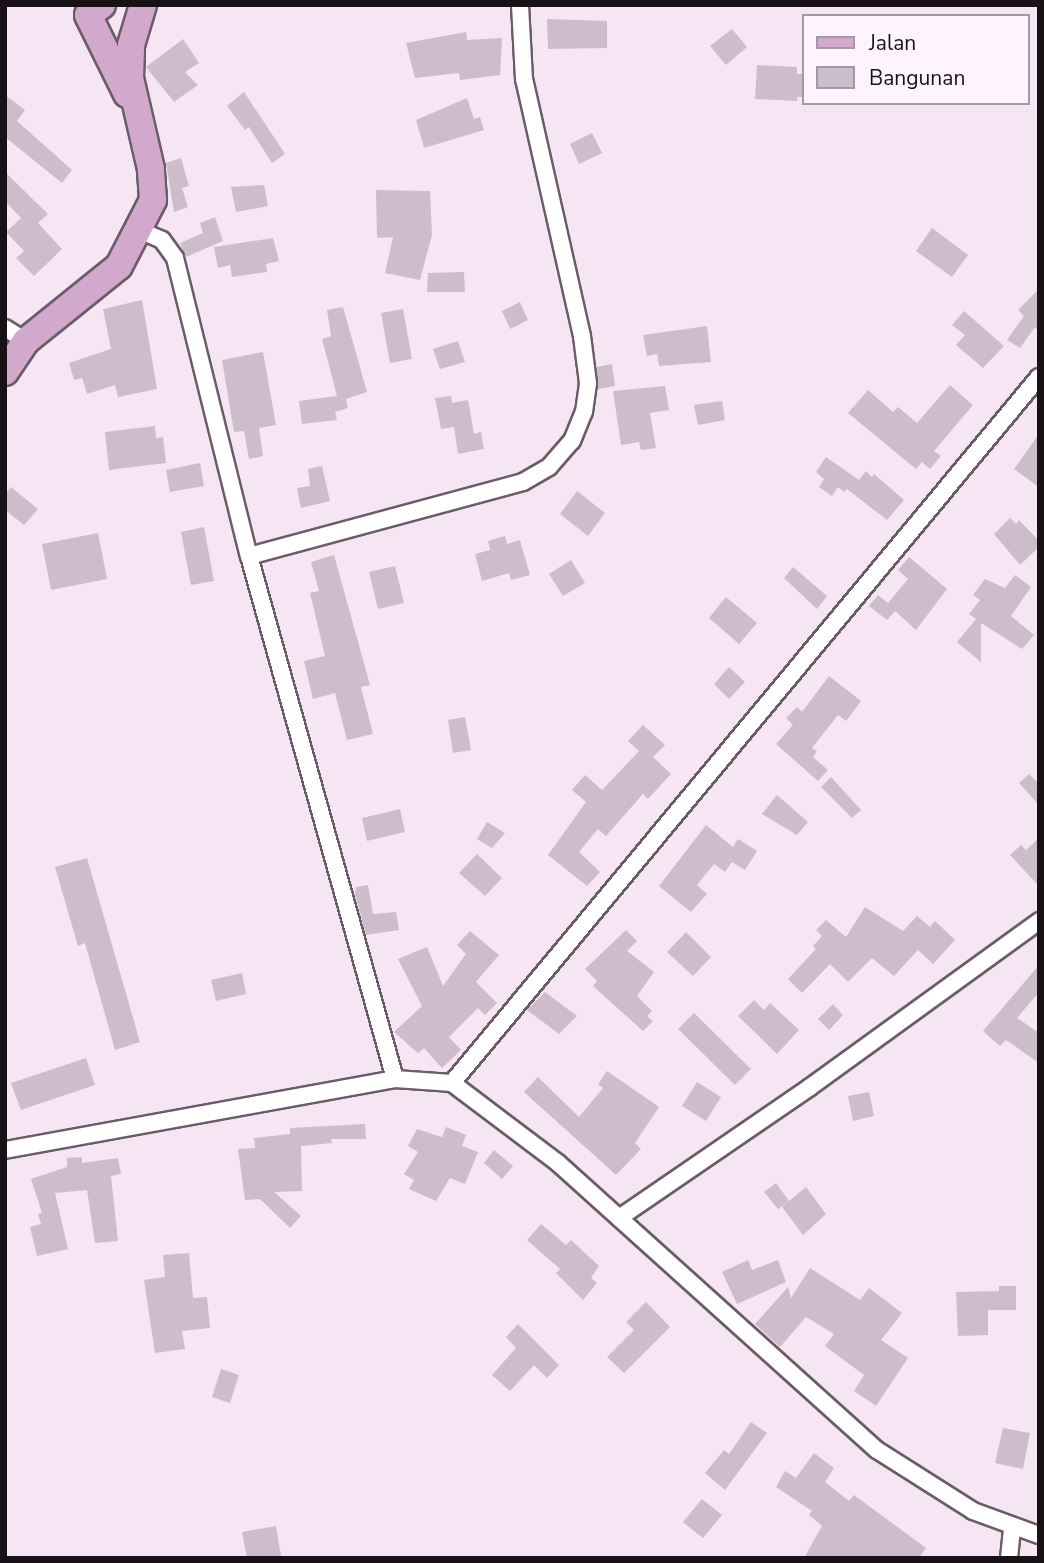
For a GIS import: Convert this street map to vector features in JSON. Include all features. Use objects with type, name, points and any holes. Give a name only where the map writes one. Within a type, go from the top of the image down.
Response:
[{"type":"main road","points":[[5,373],[15,335],[119,266],[153,200],[151,169],[135,111],[88,15],[102,5]]},
{"type":"main road","points":[[135,111],[131,46],[143,5]]},
{"type":"street","points":[[249,556],[523,482],[549,467],[572,441],[584,412],[588,383],[582,336],[524,79],[520,5]]},
{"type":"street","points":[[139,230],[162,240],[175,258],[249,556],[395,1079]]},
{"type":"street","points":[[452,1083],[1039,377]]},
{"type":"street","points":[[619,1218],[810,1087],[1039,921]]},
{"type":"street","points":[[5,1150],[395,1079],[452,1083],[509,1122],[877,1450],[922,1482],[1012,1527],[1039,1535]]},
{"type":"street","points":[[1009,1558],[1012,1527]]},
{"type":"building","points":[[547,19],[607,21],[607,48],[548,49]]},
{"type":"building","points":[[732,29],[747,47],[726,65],[710,46]]},
{"type":"building","points":[[466,32],[467,40],[502,38],[500,75],[460,80],[459,73],[415,78],[406,43]]},
{"type":"building","points":[[183,39],[199,63],[185,72],[198,85],[174,102],[146,67]]},
{"type":"building","points":[[757,65],[797,67],[797,74],[802,74],[802,97],[797,97],[797,101],[755,99]]},
{"type":"building","points":[[244,92],[285,154],[272,163],[249,127],[245,130],[227,106]]},
{"type":"building","points":[[5,95],[25,110],[17,121],[72,170],[62,183],[5,137]]},
{"type":"building","points":[[467,98],[474,119],[480,117],[484,130],[424,148],[416,120]]},
{"type":"building","points":[[592,133],[602,153],[579,164],[570,144]]},
{"type":"building","points":[[181,158],[189,186],[182,188],[188,207],[174,212],[166,163]]},
{"type":"building","points":[[5,172],[48,214],[38,223],[62,249],[34,276],[16,258],[24,251],[6,232],[21,218],[5,201]]},
{"type":"building","points":[[264,185],[268,206],[236,212],[231,187]]},
{"type":"building","points":[[376,190],[430,191],[432,235],[420,280],[385,273],[393,237],[377,238]]},
{"type":"building","points":[[215,217],[223,241],[186,257],[180,243],[203,233],[200,223]]},
{"type":"building","points":[[932,228],[968,255],[952,277],[916,251]]},
{"type":"building","points":[[273,238],[279,261],[266,264],[267,272],[232,277],[230,265],[218,268],[214,247]]},
{"type":"building","points":[[464,272],[465,292],[427,292],[428,273]]},
{"type":"building","points":[[1039,289],[1039,331],[1035,327],[1020,348],[1007,340],[1024,316],[1018,310]]},
{"type":"building","points":[[142,300],[157,389],[118,397],[115,385],[87,394],[82,378],[74,380],[69,363],[111,349],[103,309]]},
{"type":"building","points":[[520,302],[528,320],[510,329],[502,311]]},
{"type":"building","points":[[343,307],[367,392],[346,399],[348,408],[335,412],[337,420],[302,424],[299,401],[337,396],[322,339],[331,336],[327,310]]},
{"type":"building","points":[[403,309],[412,359],[390,363],[381,313]]},
{"type":"building","points":[[964,311],[1004,346],[983,368],[956,345],[965,335],[952,325]]},
{"type":"building","points":[[707,326],[711,362],[659,366],[657,354],[647,356],[643,335]]},
{"type":"building","points":[[458,341],[465,362],[440,369],[433,349]]},
{"type":"building","points":[[263,352],[276,425],[259,428],[263,456],[249,459],[244,431],[234,432],[222,360]]},
{"type":"building","points":[[612,364],[615,386],[598,389],[597,367]]},
{"type":"building","points":[[950,385],[973,405],[934,451],[941,456],[930,469],[922,462],[916,469],[848,413],[868,390],[893,412],[898,407],[917,423]]},
{"type":"building","points":[[665,386],[669,410],[650,413],[656,448],[641,450],[639,442],[621,445],[613,391]]},
{"type":"building","points":[[451,396],[452,403],[468,400],[474,434],[481,432],[484,449],[458,454],[454,427],[441,429],[435,398]]},
{"type":"building","points":[[722,401],[725,420],[698,425],[694,405]]},
{"type":"building","points":[[155,426],[156,438],[163,437],[166,463],[109,470],[105,432]]},
{"type":"building","points":[[1039,434],[1039,487],[1014,469]]},
{"type":"building","points":[[826,457],[859,480],[866,471],[872,477],[874,474],[904,500],[887,520],[847,489],[844,492],[838,487],[832,496],[819,487],[824,479],[816,472]]},
{"type":"building","points":[[200,463],[204,486],[170,492],[166,470]]},
{"type":"building","points":[[322,466],[330,501],[301,508],[297,488],[310,486],[308,469]]},
{"type":"building","points":[[11,487],[38,509],[24,525],[5,510],[5,494]]},
{"type":"building","points":[[577,491],[605,513],[588,536],[560,514]]},
{"type":"building","points":[[1010,518],[1016,524],[1019,520],[1039,541],[1039,547],[1020,565],[994,534]]},
{"type":"building","points":[[204,527],[214,581],[191,585],[181,532]]},
{"type":"building","points":[[98,533],[107,579],[51,590],[42,544]]},
{"type":"building","points":[[505,536],[507,544],[520,540],[530,575],[511,580],[509,573],[482,581],[475,554],[490,550],[488,541]]},
{"type":"building","points":[[334,555],[370,685],[361,687],[373,734],[347,740],[335,693],[313,699],[304,661],[325,656],[310,593],[319,591],[311,562]]},
{"type":"building","points":[[909,557],[947,589],[916,630],[895,611],[887,620],[869,606],[878,595],[888,603],[908,579],[898,570]]},
{"type":"building","points":[[571,560],[585,583],[563,596],[549,574]]},
{"type":"building","points":[[395,566],[404,603],[378,609],[369,572]]},
{"type":"building","points":[[793,567],[827,596],[817,609],[784,578]]},
{"type":"building","points":[[1015,575],[1031,587],[1011,616],[1034,635],[1022,649],[981,623],[981,662],[957,642],[976,619],[969,614],[980,600],[973,595],[985,579],[1005,588]]},
{"type":"building","points":[[726,597],[757,623],[739,644],[709,618]]},
{"type":"building","points":[[729,667],[745,682],[729,699],[714,684]]},
{"type":"building","points":[[829,676],[861,701],[846,721],[838,715],[812,748],[817,751],[813,757],[828,770],[818,781],[776,744],[793,725],[786,718],[797,707],[802,712]]},
{"type":"building","points":[[465,717],[471,750],[453,753],[448,720]]},
{"type":"building","points":[[643,725],[665,745],[653,757],[671,774],[648,799],[643,794],[606,836],[598,829],[579,852],[600,872],[587,886],[548,855],[586,802],[572,790],[585,775],[602,790],[639,751],[628,741]]},
{"type":"building","points":[[1029,774],[1039,784],[1039,805],[1019,783]]},
{"type":"building","points":[[831,777],[861,810],[852,818],[821,787]]},
{"type":"building","points":[[777,795],[808,822],[797,835],[762,814]]},
{"type":"building","points":[[400,809],[405,832],[367,841],[362,818]]},
{"type":"building","points":[[487,822],[505,833],[492,848],[477,839]]},
{"type":"building","points":[[706,825],[733,847],[738,839],[757,851],[745,870],[732,862],[725,872],[714,864],[697,885],[707,894],[691,912],[659,886]]},
{"type":"building","points":[[1039,838],[1039,886],[1010,855],[1021,845],[1026,850]]},
{"type":"building","points":[[477,854],[502,878],[485,896],[459,873]]},
{"type":"building","points":[[87,858],[140,1042],[115,1050],[85,943],[78,946],[55,867]]},
{"type":"building","points":[[368,885],[373,914],[396,912],[399,930],[366,935],[355,894],[356,887]]},
{"type":"building","points":[[865,907],[903,931],[917,916],[930,927],[935,921],[955,940],[933,964],[918,950],[894,976],[872,958],[848,982],[830,964],[802,993],[788,979],[816,949],[813,946],[822,936],[816,930],[826,920],[846,937]]},
{"type":"building","points":[[626,930],[637,941],[627,951],[654,972],[637,996],[652,1011],[647,1016],[653,1021],[643,1031],[593,986],[597,981],[585,969]]},
{"type":"building","points":[[470,931],[499,955],[476,982],[497,1003],[485,1015],[478,1008],[449,1037],[461,1050],[442,1068],[424,1048],[418,1053],[394,1032],[422,1006],[398,959],[427,947],[443,986],[466,954],[457,945]]},
{"type":"building","points":[[686,932],[711,957],[693,976],[667,952]]},
{"type":"building","points":[[1039,965],[1039,992],[1017,1018],[1039,1033],[1039,1063],[1006,1040],[1000,1046],[983,1031]]},
{"type":"building","points":[[242,973],[246,994],[216,1001],[211,980]]},
{"type":"building","points":[[545,992],[577,1016],[559,1034],[527,1010]]},
{"type":"building","points":[[754,1000],[764,1010],[770,1003],[799,1030],[777,1054],[738,1016]]},
{"type":"building","points":[[833,1004],[843,1015],[829,1030],[818,1019]]},
{"type":"building","points":[[694,1013],[751,1069],[735,1085],[678,1029]]},
{"type":"building","points":[[86,1058],[95,1085],[21,1110],[11,1083]]},
{"type":"building","points":[[607,1071],[659,1107],[635,1143],[641,1149],[616,1175],[524,1092],[538,1077],[579,1117],[603,1088],[598,1084]]},
{"type":"building","points":[[697,1082],[721,1097],[706,1121],[682,1106]]},
{"type":"building","points":[[869,1092],[874,1116],[853,1121],[848,1096]]},
{"type":"building","points":[[365,1124],[366,1139],[331,1139],[332,1143],[301,1146],[302,1191],[274,1192],[301,1216],[290,1228],[260,1199],[245,1200],[238,1149],[255,1148],[254,1138],[290,1134],[290,1128]]},
{"type":"building","points":[[446,1127],[466,1135],[462,1146],[478,1152],[465,1184],[450,1178],[436,1201],[409,1189],[414,1180],[404,1174],[418,1152],[408,1146],[417,1129],[442,1137]]},
{"type":"building","points":[[494,1150],[513,1166],[502,1179],[484,1163]]},
{"type":"building","points":[[82,1157],[82,1163],[118,1158],[121,1174],[111,1176],[118,1241],[95,1243],[87,1190],[55,1193],[68,1249],[37,1256],[30,1227],[41,1224],[38,1214],[42,1213],[31,1179],[67,1167],[67,1158]]},
{"type":"building","points":[[776,1183],[789,1201],[778,1209],[764,1192]]},
{"type":"building","points":[[806,1187],[826,1214],[803,1235],[782,1207]]},
{"type":"building","points":[[541,1224],[566,1245],[571,1240],[599,1266],[591,1278],[597,1283],[583,1300],[556,1273],[560,1269],[527,1240]]},
{"type":"building","points":[[189,1253],[193,1298],[207,1297],[210,1328],[182,1331],[185,1349],[155,1353],[144,1280],[165,1277],[163,1255]]},
{"type":"building","points":[[748,1260],[752,1270],[778,1260],[786,1282],[737,1304],[722,1272]]},
{"type":"building","points":[[810,1268],[860,1300],[869,1288],[902,1313],[881,1340],[908,1358],[876,1406],[854,1391],[864,1375],[825,1346],[834,1334],[806,1317],[780,1347],[755,1324],[788,1287],[791,1298]]},
{"type":"building","points":[[999,1286],[1016,1286],[1016,1310],[988,1310],[988,1335],[958,1336],[956,1292],[999,1291]]},
{"type":"building","points":[[646,1302],[670,1327],[624,1373],[607,1357],[634,1330],[626,1322]]},
{"type":"building","points":[[518,1324],[559,1365],[547,1378],[534,1365],[510,1391],[492,1375],[516,1348],[506,1337]]},
{"type":"building","points":[[221,1369],[239,1375],[230,1403],[212,1397]]},
{"type":"building","points":[[751,1422],[767,1433],[725,1490],[705,1473],[724,1450],[729,1454]]},
{"type":"building","points":[[1003,1428],[1030,1433],[1023,1469],[995,1463]]},
{"type":"building","points":[[814,1453],[834,1468],[825,1482],[849,1501],[854,1495],[926,1548],[919,1558],[804,1558],[822,1526],[809,1515],[812,1511],[776,1487],[785,1471],[796,1478]]},
{"type":"building","points":[[702,1499],[722,1515],[703,1538],[683,1522]]},
{"type":"building","points":[[276,1526],[281,1556],[247,1558],[242,1532]]}]
